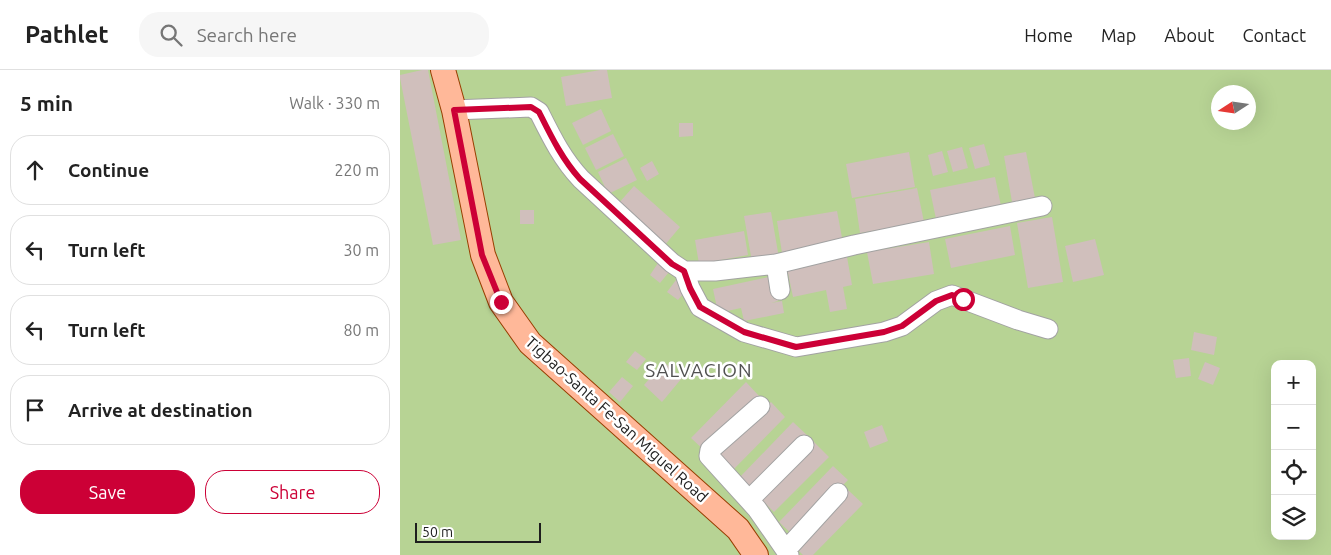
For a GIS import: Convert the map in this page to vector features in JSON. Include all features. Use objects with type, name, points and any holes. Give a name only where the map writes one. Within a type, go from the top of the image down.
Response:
[{"type":"main road","name":"Tigbao-Santa Fe-San Miguel Road","points":[[443,70],[454,110],[482,255],[501,302],[530,343],[738,529],[756,555]]},
{"type":"street","points":[[454,110],[536,108],[558,149],[580,179],[672,264],[684,271],[715,271],[776,264],[829,250],[1042,206]]},
{"type":"street","points":[[776,264],[780,290]]},
{"type":"street","points":[[684,271],[700,307],[744,332],[796,347],[884,332],[902,326],[936,301],[952,295],[1018,320],[1048,328]]},
{"type":"street","points":[[760,406],[708,452],[708,456],[749,500],[788,552],[838,493]]},
{"type":"street","points":[[749,500],[804,445]]},
{"type":"green space","points":[[400,70],[1331,70],[1331,555],[400,555]]},
{"type":"building","points":[[428,70],[461,240],[433,245],[400,78],[400,75]]},
{"type":"building","points":[[607,70],[612,98],[566,106],[561,77]]},
{"type":"building","points":[[601,109],[611,131],[583,145],[572,123]]},
{"type":"building","points":[[679,123],[693,123],[693,136],[679,137]]},
{"type":"building","points":[[613,134],[624,156],[596,170],[585,148]]},
{"type":"building","points":[[984,144],[990,165],[975,169],[969,148]]},
{"type":"building","points":[[962,147],[968,168],[953,172],[947,151]]},
{"type":"building","points":[[942,151],[948,172],[933,176],[928,155]]},
{"type":"building","points":[[909,152],[915,187],[852,198],[846,164]]},
{"type":"building","points":[[1026,152],[1035,198],[1012,202],[1004,156]]},
{"type":"building","points":[[626,158],[637,180],[608,194],[598,172]]},
{"type":"building","points":[[652,161],[659,174],[647,181],[640,168]]},
{"type":"building","points":[[995,177],[1001,206],[936,219],[930,190]]},
{"type":"building","points":[[634,186],[680,227],[664,246],[617,205]]},
{"type":"building","points":[[917,188],[924,222],[860,233],[855,199]]},
{"type":"building","points":[[520,210],[534,210],[534,224],[520,224]]},
{"type":"building","points":[[837,211],[843,243],[782,253],[777,221]]},
{"type":"building","points":[[771,212],[779,258],[752,262],[744,216]]},
{"type":"building","points":[[1052,217],[1063,282],[1028,288],[1017,223]]},
{"type":"building","points":[[1010,226],[1015,255],[951,268],[945,239]]},
{"type":"building","points":[[744,231],[748,255],[699,264],[695,240]]},
{"type":"building","points":[[1095,239],[1104,275],[1073,282],[1065,246]]},
{"type":"building","points":[[929,242],[934,274],[873,284],[867,252]]},
{"type":"building","points":[[847,257],[852,285],[843,287],[847,309],[830,312],[826,290],[793,297],[787,268]]},
{"type":"building","points":[[658,263],[669,272],[660,283],[650,275]]},
{"type":"building","points":[[773,276],[778,301],[771,303],[782,301],[784,313],[744,321],[741,308],[718,313],[713,289]]},
{"type":"building","points":[[676,280],[687,289],[678,300],[667,292]]},
{"type":"building","points":[[1194,332],[1217,337],[1214,355],[1191,350]]},
{"type":"building","points":[[635,351],[646,359],[637,370],[626,362]]},
{"type":"building","points":[[1189,358],[1191,376],[1176,378],[1173,360]]},
{"type":"building","points":[[664,362],[682,378],[662,402],[644,385]]},
{"type":"building","points":[[1205,362],[1220,368],[1213,385],[1198,379]]},
{"type":"building","points":[[622,377],[633,386],[620,402],[609,392]]},
{"type":"building","points":[[746,382],[760,397],[706,452],[691,438]]},
{"type":"building","points":[[771,402],[785,417],[731,472],[717,458]]},
{"type":"building","points":[[793,422],[808,436],[753,492],[739,478]]},
{"type":"building","points":[[882,425],[888,441],[870,448],[864,432]]},
{"type":"building","points":[[814,442],[829,457],[774,512],[760,498]]},
{"type":"building","points":[[833,466],[848,480],[794,536],[779,522]]},
{"type":"building","points":[[848,490],[863,504],[813,555],[803,555],[794,546]]},
{"type":"district","name":"SALVACION","points":[[699,370]]},
{"type":"route","points":[[501,302],[482,255],[454,110],[536,108],[558,149],[580,179],[672,264],[684,271],[700,307],[744,332],[796,347],[810,346],[884,332],[902,326],[936,301],[952,295],[963,299]]}]
